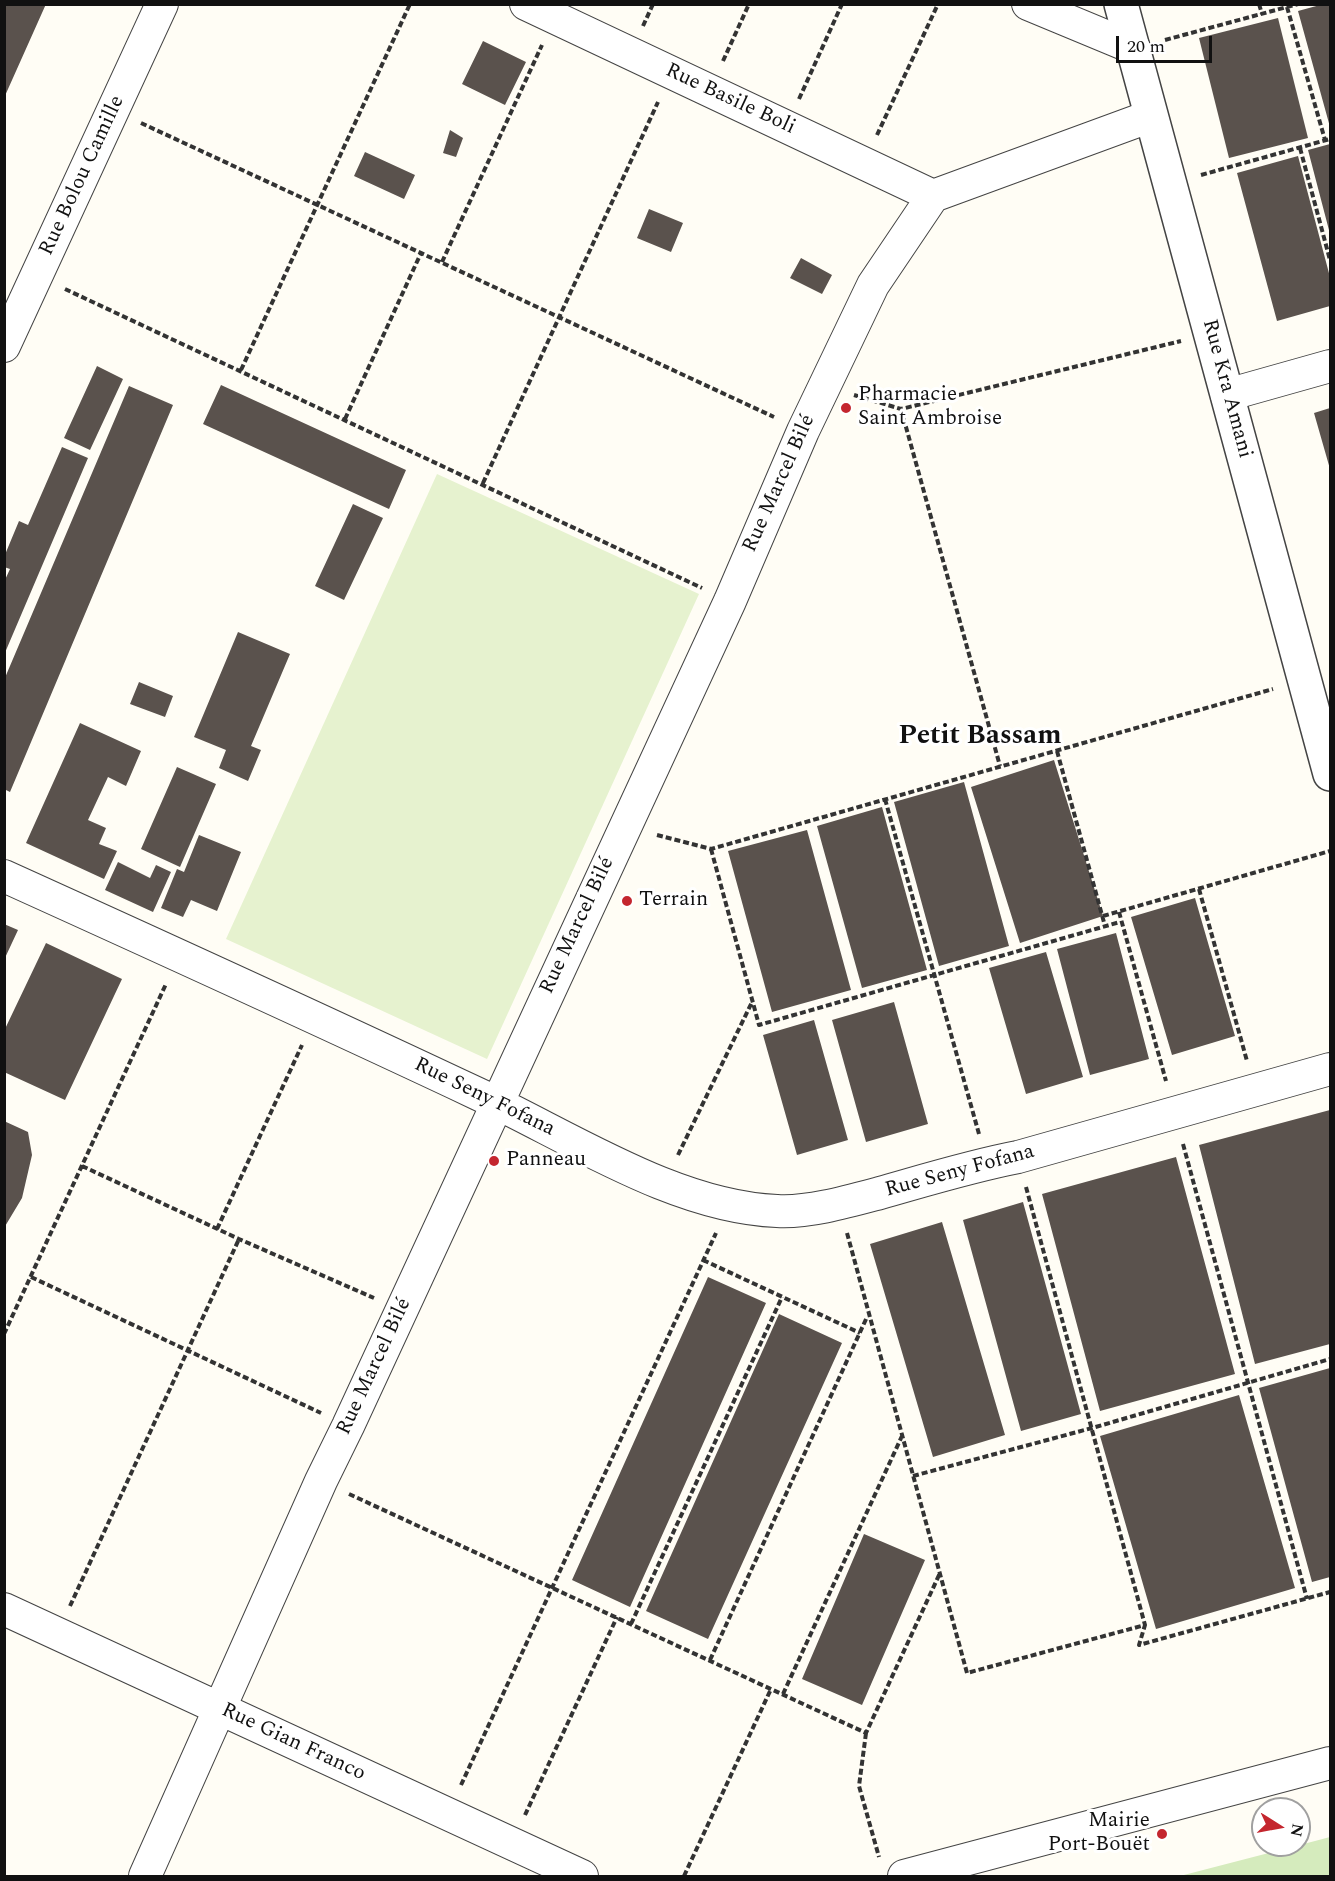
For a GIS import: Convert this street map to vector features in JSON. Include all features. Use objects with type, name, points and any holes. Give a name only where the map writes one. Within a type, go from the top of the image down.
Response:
[{"type":"street","name":"Rue Bolou Camille","points":[[4,346],[14,300],[38,276],[162,4]]},
{"type":"street","name":"Rue Basile Boli","points":[[526,4],[933,196]]},
{"type":"street","points":[[1028,4],[1134,48]]},
{"type":"street","name":"Rue Kra Amani","points":[[1121,4],[1330,774]]},
{"type":"street","points":[[933,196],[1151,116]]},
{"type":"street","name":"Rue Marcel Bilé","points":[[145,1876],[321,1481],[730,601],[802,431],[873,285],[933,196]]},
{"type":"street","points":[[1227,395],[1330,366]]},
{"type":"street","name":"Rue Seny Fofana","points":[[4,876],[314,1017],[664,1185],[728,1206],[779,1212],[839,1204],[988,1163],[1018,1157],[1330,1069]]},
{"type":"street","name":"Rue Gian Franco","points":[[4,1609],[582,1876]]},
{"type":"street","points":[[893,1871],[949,1871],[1330,1763]]},
{"type":"path","points":[[241,370],[410,4]]},
{"type":"path","points":[[710,91],[749,4]]},
{"type":"path","points":[[786,126],[842,4]]},
{"type":"path","points":[[864,163],[938,4]]},
{"type":"path","points":[[1259,4],[1262,14]]},
{"type":"path","points":[[1134,48],[1298,4]]},
{"type":"path","points":[[1287,7],[1325,141]]},
{"type":"path","points":[[442,262],[554,18]]},
{"type":"path","points":[[483,483],[672,73]]},
{"type":"path","points":[[113,110],[802,431]]},
{"type":"path","points":[[1170,184],[1330,139]]},
{"type":"path","points":[[1300,148],[1330,260]]},
{"type":"path","points":[[345,418],[421,253]]},
{"type":"path","points":[[38,276],[345,418],[730,601]]},
{"type":"path","points":[[824,386],[901,410],[1211,334]]},
{"type":"path","points":[[901,410],[1000,766]]},
{"type":"path","points":[[624,826],[711,849],[1304,680]]},
{"type":"path","points":[[1057,751],[1105,926]]},
{"type":"path","points":[[885,799],[988,1163]]},
{"type":"path","points":[[711,849],[759,1025],[1120,922]]},
{"type":"path","points":[[1103,916],[1330,851]]},
{"type":"path","points":[[1199,889],[1255,1090]]},
{"type":"path","points":[[1119,912],[1307,1599]]},
{"type":"path","points":[[4,1334],[179,956]]},
{"type":"path","points":[[664,1185],[753,999]]},
{"type":"path","points":[[217,1229],[314,1017]]},
{"type":"path","points":[[1018,1157],[1145,1626],[1139,1645],[1330,1592]]},
{"type":"path","points":[[82,1166],[217,1229],[402,1310]]},
{"type":"path","points":[[839,1204],[967,1673],[1145,1626]]},
{"type":"path","points":[[448,1814],[728,1206]]},
{"type":"path","points":[[58,1633],[240,1239]]},
{"type":"path","points":[[703,1260],[860,1333]]},
{"type":"path","points":[[31,1277],[348,1426]]},
{"type":"path","points":[[631,1624],[782,1297]]},
{"type":"path","points":[[710,1660],[868,1316]]},
{"type":"path","points":[[913,1476],[1092,1428],[1330,1359]]},
{"type":"path","points":[[783,1694],[902,1435]]},
{"type":"path","points":[[321,1481],[866,1732]]},
{"type":"path","points":[[893,1871],[859,1786],[866,1732],[940,1572]]},
{"type":"path","points":[[512,1844],[617,1617]]},
{"type":"path","points":[[684,1876],[771,1689]]},
{"type":"green space","points":[[437,474],[699,594],[487,1059],[226,939]]},
{"type":"green space","points":[[1330,1837],[1330,1876],[1180,1876],[1253,1857],[1311,1857],[1311,1842]]},
{"type":"building","points":[[4,4],[46,4],[4,98]]},
{"type":"building","points":[[1320,5],[1330,5],[1330,127],[1298,11]]},
{"type":"building","points":[[1278,18],[1308,138],[1229,158],[1199,38]]},
{"type":"building","points":[[483,41],[526,62],[505,105],[462,84]]},
{"type":"building","points":[[450,130],[463,138],[456,157],[443,153]]},
{"type":"building","points":[[1330,144],[1330,234],[1308,150]]},
{"type":"building","points":[[365,152],[415,175],[404,199],[354,176]]},
{"type":"building","points":[[1298,156],[1330,277],[1330,306],[1277,321],[1237,173]]},
{"type":"building","points":[[649,209],[683,223],[671,252],[637,238]]},
{"type":"building","points":[[801,258],[832,275],[822,294],[790,278]]},
{"type":"building","points":[[97,366],[123,379],[90,450],[64,438]]},
{"type":"building","points":[[221,385],[406,470],[389,509],[203,424]]},
{"type":"building","points":[[129,386],[173,405],[10,792],[4,789],[4,680]]},
{"type":"building","points":[[1330,408],[1330,469],[1314,413]]},
{"type":"building","points":[[62,447],[88,458],[4,655],[4,582],[10,569],[4,567],[4,557],[19,521],[28,525]]},
{"type":"building","points":[[353,504],[383,518],[344,600],[315,586]]},
{"type":"building","points":[[238,632],[290,654],[251,746],[261,750],[248,781],[219,768],[226,750],[194,737]]},
{"type":"building","points":[[139,682],[173,696],[165,717],[130,704]]},
{"type":"building","points":[[80,723],[141,751],[126,786],[108,777],[88,820],[106,828],[99,844],[117,851],[104,879],[26,843]]},
{"type":"building","points":[[1054,760],[1103,916],[1020,943],[971,787]]},
{"type":"building","points":[[177,767],[216,784],[180,867],[141,849]]},
{"type":"building","points":[[964,782],[1009,946],[939,966],[894,802]]},
{"type":"building","points":[[882,807],[927,970],[862,988],[817,826]]},
{"type":"building","points":[[807,830],[851,990],[772,1012],[728,851]]},
{"type":"building","points":[[199,835],[241,852],[217,911],[191,900],[183,917],[161,908],[177,869],[184,872]]},
{"type":"building","points":[[118,862],[150,878],[156,865],[171,872],[153,912],[105,890]]},
{"type":"building","points":[[1195,898],[1235,1036],[1172,1055],[1131,917]]},
{"type":"building","points":[[4,924],[18,930],[4,960]]},
{"type":"building","points":[[1116,933],[1149,1059],[1090,1075],[1057,949]]},
{"type":"building","points":[[46,943],[122,979],[65,1100],[4,1072],[4,1031]]},
{"type":"building","points":[[1046,952],[1083,1077],[1026,1094],[989,968]]},
{"type":"building","points":[[894,1002],[928,1124],[866,1142],[832,1020]]},
{"type":"building","points":[[814,1020],[848,1140],[797,1155],[763,1035]]},
{"type":"building","points":[[1330,1110],[1330,1344],[1255,1364],[1199,1145]]},
{"type":"building","points":[[4,1121],[28,1132],[32,1155],[22,1198],[4,1228]]},
{"type":"building","points":[[1176,1157],[1235,1374],[1100,1411],[1042,1194]]},
{"type":"building","points":[[1023,1202],[1081,1414],[1021,1431],[963,1220]]},
{"type":"building","points":[[942,1222],[1005,1435],[933,1457],[870,1244]]},
{"type":"building","points":[[708,1277],[766,1303],[630,1607],[572,1580]]},
{"type":"building","points":[[779,1314],[842,1343],[708,1639],[646,1611]]},
{"type":"building","points":[[1330,1368],[1330,1577],[1312,1582],[1259,1388]]},
{"type":"building","points":[[1239,1395],[1295,1588],[1156,1629],[1100,1436]]},
{"type":"building","points":[[864,1534],[925,1560],[862,1705],[802,1679]]},
{"type":"place","name":"Pharmacie Saint Ambroise","points":[[846,408]]},
{"type":"place","name":"Terrain","points":[[627,901]]},
{"type":"place","name":"Panneau","points":[[494,1161]]},
{"type":"place","name":"Mairie Port-Bouët","points":[[1162,1834]]},
{"type":"district","name":"Petit Bassam","points":[[980,738]]}]
